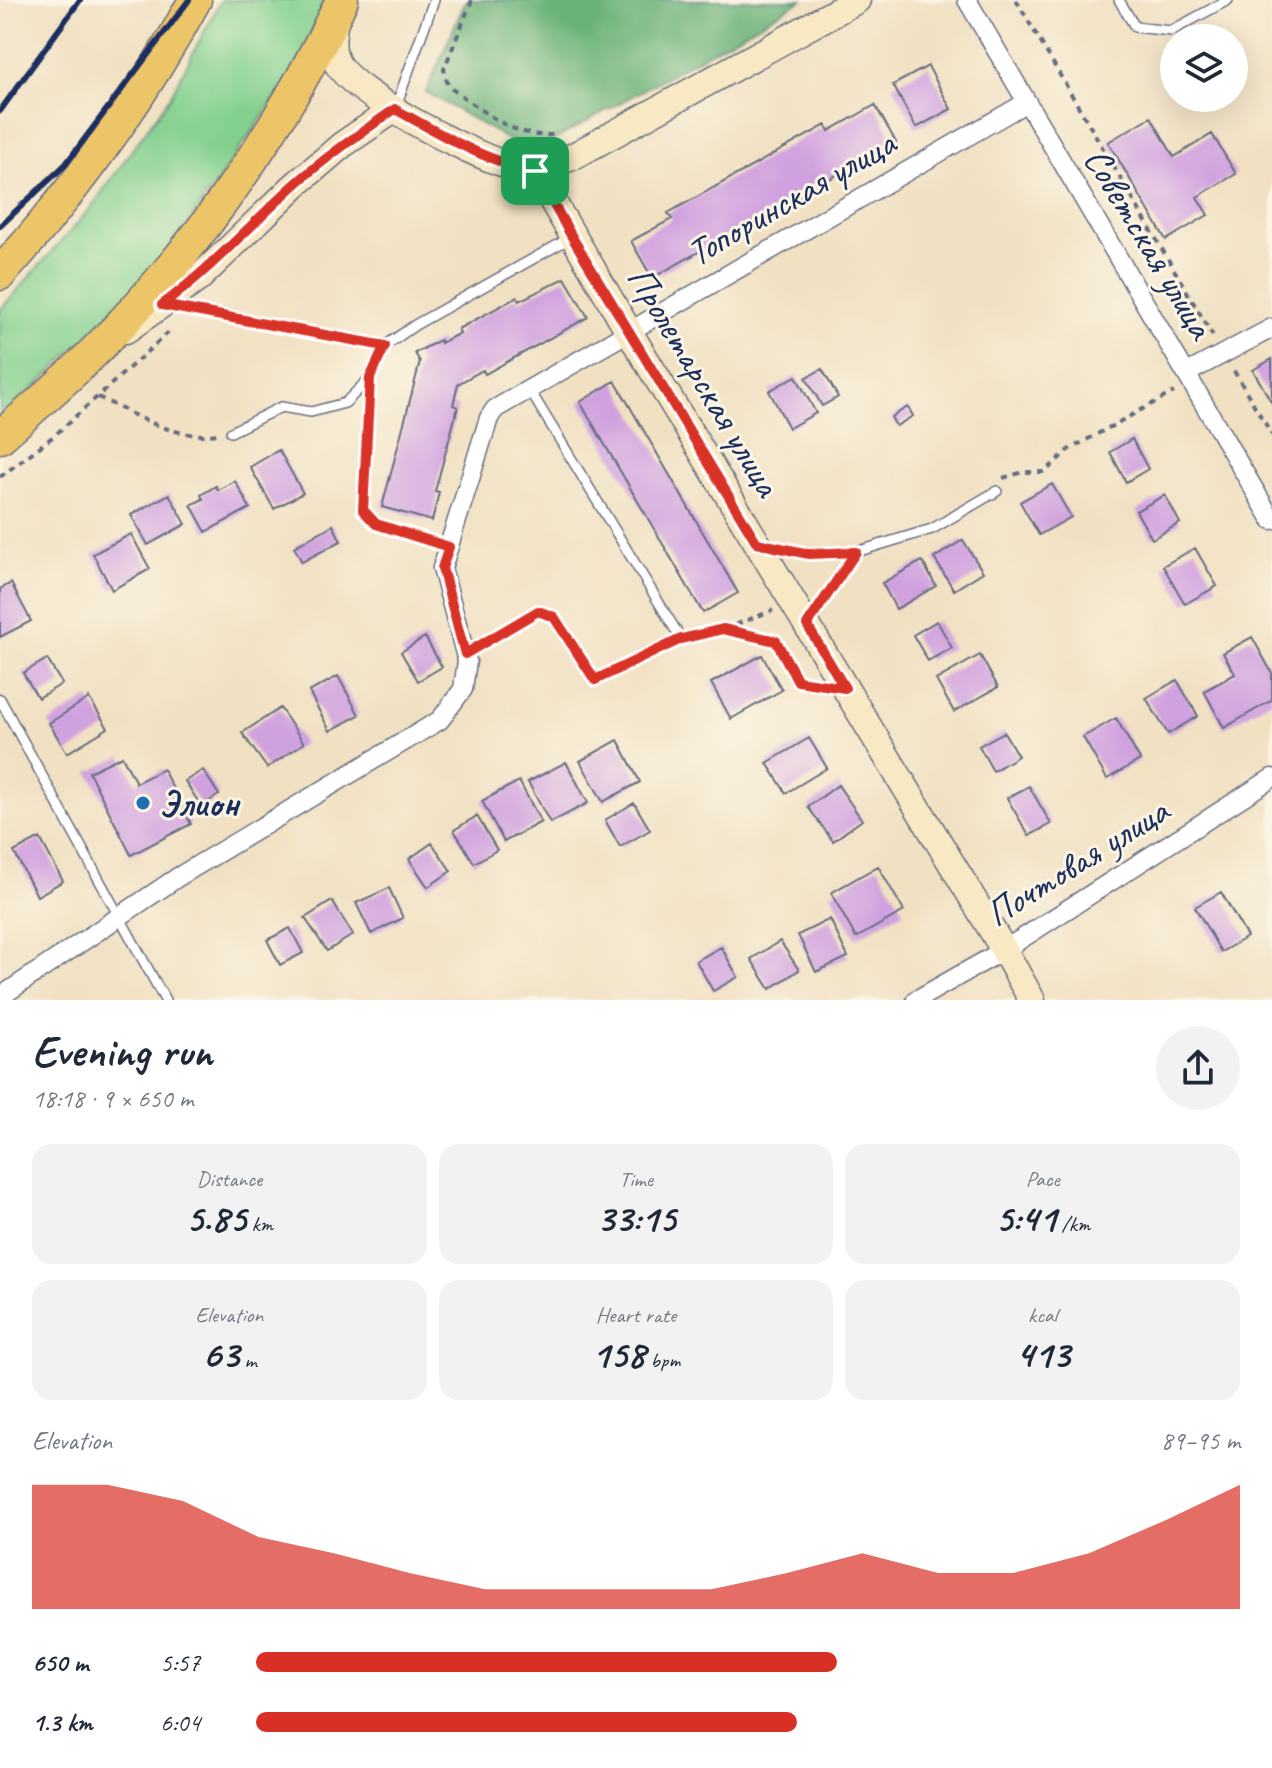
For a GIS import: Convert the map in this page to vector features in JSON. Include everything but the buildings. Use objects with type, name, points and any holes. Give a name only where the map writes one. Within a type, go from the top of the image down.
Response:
[{"type":"highway","points":[[0,274],[87,168],[166,53],[195,0]]},
{"type":"highway","points":[[0,437],[95,351],[175,264],[221,206],[275,122],[340,4]]},
{"type":"main road","points":[[340,4],[332,36],[335,61],[344,74],[395,109],[475,152],[506,165],[535,171],[572,157],[857,0]]},
{"type":"main road","points":[[95,351],[198,279],[293,187],[395,109]]},
{"type":"main road","name":"Пролетарская улица","points":[[535,171],[1032,1000]]},
{"type":"street","name":"Советская улица","points":[[967,0],[1272,520]]},
{"type":"street","name":"Топоринская улица","points":[[0,997],[178,877],[440,720],[463,689],[467,661],[442,568],[489,418],[495,409],[1027,102]]},
{"type":"street","points":[[1189,378],[1224,354],[1272,328]]},
{"type":"street","name":"Почтовая улица","points":[[916,1000],[1004,950],[1272,778]]},
{"type":"lane","points":[[395,109],[434,0]]},
{"type":"lane","points":[[1119,0],[1135,27],[1171,31],[1228,0]]},
{"type":"lane","points":[[231,432],[281,407],[311,412],[345,403],[370,378],[385,346],[415,325],[572,237]]},
{"type":"lane","points":[[162,305],[385,346]]},
{"type":"lane","points":[[529,389],[681,639]]},
{"type":"lane","points":[[757,543],[809,554],[856,552],[932,529],[997,491]]},
{"type":"lane","points":[[807,625],[856,552]]},
{"type":"lane","points":[[0,699],[165,1000]]},
{"type":"path","points":[[472,0],[444,69],[448,86],[512,130],[541,137],[569,132]]},
{"type":"path","points":[[1016,0],[1272,435]]},
{"type":"path","points":[[370,378],[363,510],[376,524],[449,547]]},
{"type":"path","points":[[997,491],[1003,478],[1023,472],[1045,472],[1068,450],[1189,378]]},
{"type":"path","points":[[98,397],[167,430],[197,437],[231,432]]},
{"type":"path","points":[[465,654],[538,611],[554,617],[595,680],[681,639],[723,629],[793,602]]},
{"type":"path","points":[[723,629],[776,641],[798,681],[845,688]]},
{"type":"green space","points":[[221,0],[327,0],[293,73],[160,263],[43,380],[0,416],[0,310],[90,209],[170,97]]},
{"type":"green space","points":[[466,0],[802,0],[531,153],[426,92]]},
{"type":"railway","points":[[0,111],[80,0]]},
{"type":"railway","points":[[0,226],[65,165],[189,0]]},
{"type":"place","name":"Элион","points":[[143,803]]},
{"type":"route","points":[[395,109],[475,152],[506,165],[535,171],[757,543],[809,554],[856,552],[807,625],[845,688],[798,681],[776,641],[723,629],[681,639],[595,680],[554,617],[538,611],[465,654],[442,568],[449,547],[376,524],[363,510],[370,378],[385,346],[162,305],[198,279],[293,187],[342,145],[395,109]]}]
